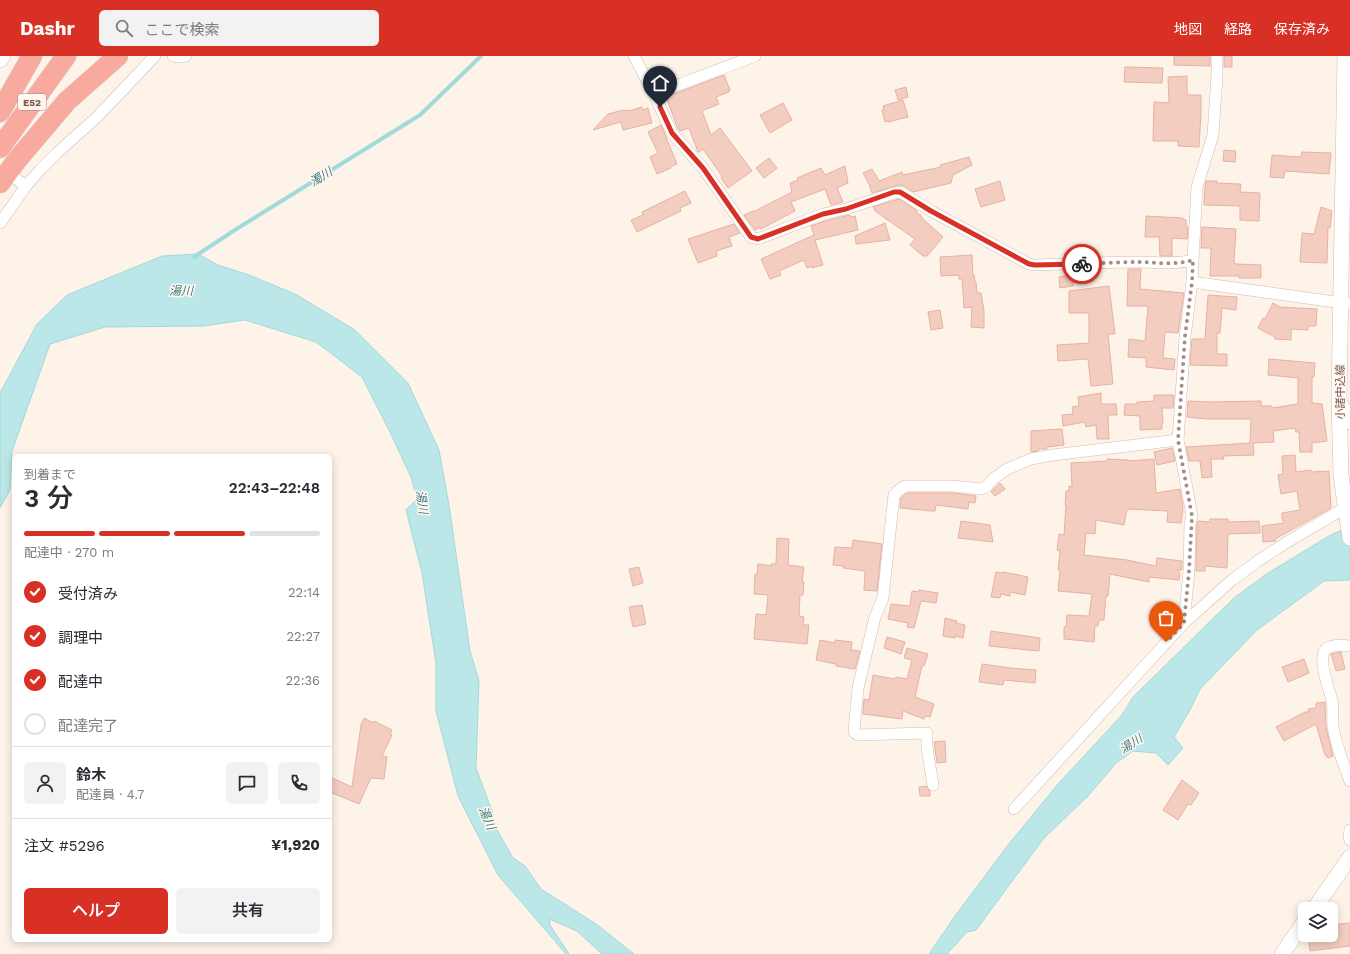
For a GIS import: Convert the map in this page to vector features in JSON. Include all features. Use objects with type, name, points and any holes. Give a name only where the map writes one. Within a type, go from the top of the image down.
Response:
[{"type":"highway","points":[[0,112],[32,56]]},
{"type":"highway","name":"E52","points":[[0,148],[66,56]]},
{"type":"highway","points":[[6,179],[34,139],[66,101],[118,56]]},
{"type":"main road","points":[[0,60],[3,56]]},
{"type":"main road","name":"小諸中込線","points":[[1345,56],[1346,304],[1339,398],[1341,476],[1347,508],[1350,538]]},
{"type":"main road","points":[[1319,902],[1350,857]]},
{"type":"main road","points":[[1282,954],[1298,931]]},
{"type":"street","points":[[0,223],[26,186],[57,153],[96,117],[156,56]]},
{"type":"street","points":[[173,56],[186,56]]},
{"type":"street","points":[[634,56],[672,133],[703,168],[751,237],[758,239],[823,214],[846,209],[894,192],[900,192],[931,211],[1029,264],[1168,263],[1193,260]]},
{"type":"street","points":[[654,94],[755,56]]},
{"type":"street","points":[[1184,623],[1192,516],[1178,440],[1185,336],[1192,282],[1197,187],[1212,135],[1217,76],[1217,56]]},
{"type":"street","points":[[6,179],[26,186]]},
{"type":"street","points":[[1192,282],[1346,304]]},
{"type":"street","points":[[1339,398],[1348,412],[1350,424]]},
{"type":"street","points":[[933,785],[927,748],[927,733],[858,735],[855,734],[854,730],[858,688],[875,617],[883,598],[894,495],[898,490],[906,486],[953,486],[981,489],[987,486],[993,479],[1007,469],[1031,459],[1178,440]]},
{"type":"street","points":[[1014,809],[1184,623],[1232,580],[1272,551],[1347,508]]},
{"type":"street","points":[[1350,646],[1338,645],[1330,647],[1326,649],[1322,655],[1332,701],[1333,727],[1350,780]]},
{"type":"street","points":[[1350,830],[1350,840]]},
{"type":"water","name":"湯川","points":[[198,254],[218,265],[249,275],[295,294],[355,330],[408,383],[439,450],[449,505],[470,651],[479,681],[476,768],[492,811],[495,826],[513,858],[525,866],[541,889],[596,924],[634,954],[602,954],[577,931],[549,919],[550,925],[569,954],[566,954],[498,875],[458,796],[436,711],[436,663],[422,573],[406,510],[417,499],[411,477],[362,377],[316,342],[245,320],[203,326],[105,327],[50,344],[12,451],[10,490],[0,508],[0,393],[37,324],[67,295],[162,256]]},
{"type":"water","name":"湯川","points":[[1350,526],[1350,580],[1324,581],[1257,630],[1200,689],[1174,737],[1183,748],[1168,765],[1156,753],[1133,751],[1116,763],[1088,796],[1044,838],[976,930],[967,932],[947,954],[929,954],[955,916],[1008,845],[1058,784],[1122,715],[1133,697],[1235,597],[1268,573],[1329,536]]},
{"type":"building","points":[[1174,56],[1210,56],[1210,66],[1174,65]]},
{"type":"building","points":[[1224,56],[1232,56],[1232,67],[1224,67]]},
{"type":"building","points":[[1125,67],[1163,68],[1162,83],[1124,82]]},
{"type":"building","points":[[724,75],[730,90],[728,91],[729,92],[716,97],[719,104],[702,111],[711,135],[720,128],[752,171],[728,188],[721,178],[722,176],[703,149],[698,152],[689,128],[680,131],[678,129],[666,97]]},
{"type":"building","points":[[1187,76],[1187,95],[1201,95],[1199,147],[1178,146],[1178,141],[1153,141],[1154,102],[1169,103],[1168,77]]},
{"type":"building","points":[[906,87],[908,97],[898,100],[895,90]]},
{"type":"building","points":[[903,100],[908,117],[885,122],[882,110],[884,109],[883,106]]},
{"type":"building","points":[[783,103],[792,120],[770,133],[760,115]]},
{"type":"building","points":[[642,107],[643,110],[648,108],[652,123],[623,130],[621,122],[593,130],[608,114],[623,110],[629,111]]},
{"type":"building","points":[[661,125],[677,164],[657,174],[650,157],[658,153],[648,132]]},
{"type":"building","points":[[1224,150],[1236,151],[1235,162],[1223,161]]},
{"type":"building","points":[[1302,152],[1331,153],[1329,174],[1285,171],[1284,178],[1270,177],[1272,155],[1301,157]]},
{"type":"building","points":[[969,157],[972,165],[953,175],[951,183],[913,192],[904,186],[899,185],[872,193],[863,173],[872,169],[879,181],[902,172],[903,175],[941,167],[940,165]]},
{"type":"building","points":[[769,158],[777,168],[764,178],[756,168]]},
{"type":"building","points":[[845,166],[848,183],[837,188],[843,202],[831,205],[825,189],[791,202],[795,211],[761,229],[760,227],[755,230],[744,215],[792,192],[790,183],[798,180],[797,178],[821,168],[825,175]]},
{"type":"building","points":[[1000,181],[1005,200],[981,207],[975,189]]},
{"type":"building","points":[[1206,181],[1241,184],[1240,192],[1260,193],[1259,221],[1240,220],[1240,206],[1204,205]]},
{"type":"building","points":[[685,191],[691,203],[680,208],[681,211],[637,232],[631,220],[643,215],[642,212]]},
{"type":"building","points":[[899,199],[916,210],[923,219],[943,237],[927,256],[923,256],[910,245],[915,239],[875,211],[873,207]]},
{"type":"building","points":[[1321,207],[1332,211],[1330,228],[1328,227],[1327,263],[1300,262],[1302,233],[1314,234]]},
{"type":"building","points":[[850,215],[851,217],[855,216],[858,230],[815,240],[823,265],[807,268],[804,260],[779,271],[781,275],[770,279],[761,259],[814,235],[811,226]]},
{"type":"building","points":[[1146,216],[1183,218],[1186,220],[1186,227],[1188,227],[1187,239],[1172,238],[1172,256],[1160,256],[1159,237],[1145,237]]},
{"type":"building","points":[[885,223],[890,240],[856,244],[855,236]]},
{"type":"building","points":[[734,224],[740,233],[729,237],[732,246],[716,251],[717,256],[698,263],[688,239]]},
{"type":"building","points":[[1202,227],[1236,229],[1234,263],[1261,265],[1261,278],[1210,276],[1211,248],[1201,248]]},
{"type":"building","points":[[972,255],[973,276],[974,275],[976,282],[977,293],[981,293],[984,311],[984,328],[971,327],[972,307],[964,308],[962,279],[959,279],[959,275],[941,276],[940,257]]},
{"type":"building","points":[[1128,269],[1141,269],[1140,289],[1184,293],[1178,333],[1165,332],[1163,358],[1175,359],[1174,370],[1146,367],[1146,358],[1128,357],[1129,339],[1145,341],[1148,306],[1127,306]]},
{"type":"building","points":[[1073,275],[1073,286],[1060,288],[1059,277]]},
{"type":"building","points":[[1109,286],[1115,334],[1108,334],[1113,384],[1091,386],[1088,359],[1058,361],[1057,345],[1089,343],[1089,313],[1069,313],[1069,291]]},
{"type":"building","points":[[1208,295],[1237,297],[1236,310],[1222,308],[1220,333],[1217,333],[1217,354],[1227,354],[1227,366],[1190,365],[1192,339],[1205,339]]},
{"type":"building","points":[[1273,303],[1280,307],[1317,309],[1316,326],[1308,326],[1308,330],[1291,329],[1291,340],[1275,339],[1275,337],[1258,328],[1263,318],[1265,319]]},
{"type":"building","points":[[940,310],[943,328],[931,330],[928,312]]},
{"type":"building","points":[[1269,359],[1315,363],[1314,377],[1312,377],[1312,403],[1322,404],[1327,441],[1312,443],[1312,452],[1300,452],[1299,432],[1296,432],[1295,428],[1273,431],[1274,442],[1253,443],[1254,455],[1223,456],[1224,459],[1211,459],[1212,477],[1202,478],[1200,461],[1189,461],[1186,447],[1250,443],[1251,419],[1206,419],[1187,417],[1188,401],[1261,401],[1261,406],[1272,406],[1272,408],[1298,404],[1298,378],[1268,375]]},
{"type":"building","points":[[1101,393],[1101,404],[1116,404],[1117,415],[1108,415],[1109,439],[1097,439],[1096,425],[1086,427],[1085,422],[1063,426],[1062,415],[1073,414],[1072,407],[1079,406],[1078,397]]},
{"type":"building","points":[[1154,395],[1174,395],[1173,408],[1162,408],[1162,429],[1140,430],[1140,416],[1124,415],[1125,404],[1137,404],[1137,402],[1154,401]]},
{"type":"building","points":[[1062,429],[1064,445],[1047,447],[1047,449],[1039,449],[1038,451],[1031,452],[1031,431]]},
{"type":"building","points":[[1172,448],[1175,461],[1157,465],[1154,452]]},
{"type":"building","points":[[1295,455],[1296,472],[1311,470],[1311,472],[1329,471],[1331,508],[1275,539],[1276,541],[1263,542],[1262,526],[1284,523],[1282,513],[1300,510],[1297,491],[1281,494],[1278,475],[1283,474],[1282,456]]},
{"type":"building","points":[[1107,459],[1128,461],[1154,459],[1156,493],[1180,489],[1183,508],[1181,523],[1167,522],[1168,511],[1127,509],[1124,525],[1096,520],[1095,534],[1086,533],[1084,555],[1127,560],[1156,566],[1157,558],[1182,561],[1182,570],[1177,570],[1180,573],[1179,580],[1149,577],[1149,582],[1110,574],[1104,620],[1099,620],[1098,626],[1095,626],[1094,642],[1064,639],[1064,627],[1066,627],[1067,615],[1089,616],[1092,594],[1058,591],[1060,551],[1057,550],[1059,534],[1064,535],[1066,491],[1069,491],[1069,486],[1072,487],[1071,463],[1107,461]]},
{"type":"building","points":[[1000,483],[1005,489],[995,496],[991,492]]},
{"type":"building","points":[[907,493],[953,493],[976,496],[975,503],[969,502],[968,509],[936,505],[935,511],[932,511],[900,508],[901,498]]},
{"type":"building","points":[[1210,519],[1228,519],[1228,522],[1259,521],[1260,533],[1228,534],[1227,568],[1205,566],[1205,571],[1196,571],[1197,524],[1198,521],[1210,522]]},
{"type":"building","points":[[961,521],[990,525],[993,542],[958,538]]},
{"type":"building","points":[[777,538],[789,539],[788,565],[804,567],[802,582],[804,582],[803,595],[800,595],[799,616],[804,617],[803,625],[809,625],[807,644],[754,639],[756,614],[766,615],[768,595],[754,594],[755,574],[757,575],[758,564],[771,566],[771,564],[776,564]]},
{"type":"building","points":[[853,540],[882,544],[877,591],[864,590],[865,571],[833,565],[835,547],[852,548]]},
{"type":"building","points":[[639,567],[643,583],[633,586],[629,569]]},
{"type":"building","points":[[996,572],[1028,577],[1025,595],[1010,592],[1010,596],[1001,594],[1000,598],[991,597]]},
{"type":"building","points":[[919,590],[938,593],[936,603],[921,601],[914,628],[907,627],[908,623],[888,619],[891,604],[910,606],[912,591],[919,592]]},
{"type":"building","points":[[642,605],[646,624],[633,627],[629,607]]},
{"type":"building","points":[[945,618],[965,625],[963,638],[943,636]]},
{"type":"building","points":[[991,631],[1040,638],[1039,651],[989,646]]},
{"type":"building","points":[[887,637],[905,642],[901,654],[884,648]]},
{"type":"building","points":[[820,640],[835,643],[835,640],[852,642],[851,650],[860,651],[855,669],[836,666],[836,664],[816,660]]},
{"type":"building","points":[[907,648],[928,654],[924,666],[922,666],[915,697],[934,704],[930,717],[925,716],[924,719],[903,711],[902,719],[863,714],[864,699],[869,700],[873,675],[895,679],[896,677],[907,679],[912,660],[904,658]]},
{"type":"building","points":[[1341,652],[1345,669],[1336,671],[1331,654]]},
{"type":"building","points":[[1304,659],[1309,673],[1288,682],[1282,667]]},
{"type":"building","points":[[982,664],[1036,670],[1035,683],[1004,680],[1003,685],[979,682]]},
{"type":"building","points":[[1325,702],[1326,728],[1333,756],[1328,758],[1325,755],[1316,724],[1284,741],[1276,727],[1305,712],[1309,712],[1308,709],[1316,708],[1316,703]]},
{"type":"building","points":[[364,718],[373,723],[374,721],[392,730],[390,734],[392,735],[382,756],[387,757],[384,779],[371,778],[359,804],[332,793],[332,778],[352,787],[361,725]]},
{"type":"building","points":[[945,741],[946,762],[937,763],[934,742]]},
{"type":"building","points":[[1182,780],[1199,793],[1191,805],[1188,804],[1178,820],[1163,810]]},
{"type":"building","points":[[926,786],[930,791],[930,796],[920,796],[919,787]]},
{"type":"building","points":[[1350,923],[1350,946],[1310,951],[1309,942],[1338,942],[1338,924]]},
{"type":"waterway","name":"濁川","points":[[194,257],[420,115],[481,56]]},
{"type":"way so far","points":[[1082,264],[1141,262],[1168,263],[1193,260],[1192,282],[1185,336],[1178,440],[1192,516],[1190,523],[1189,571],[1184,623],[1166,642]]},
{"type":"route","points":[[660,107],[672,133],[703,168],[751,237],[758,239],[823,214],[846,209],[894,192],[900,192],[931,211],[1029,264],[1082,264]]}]
